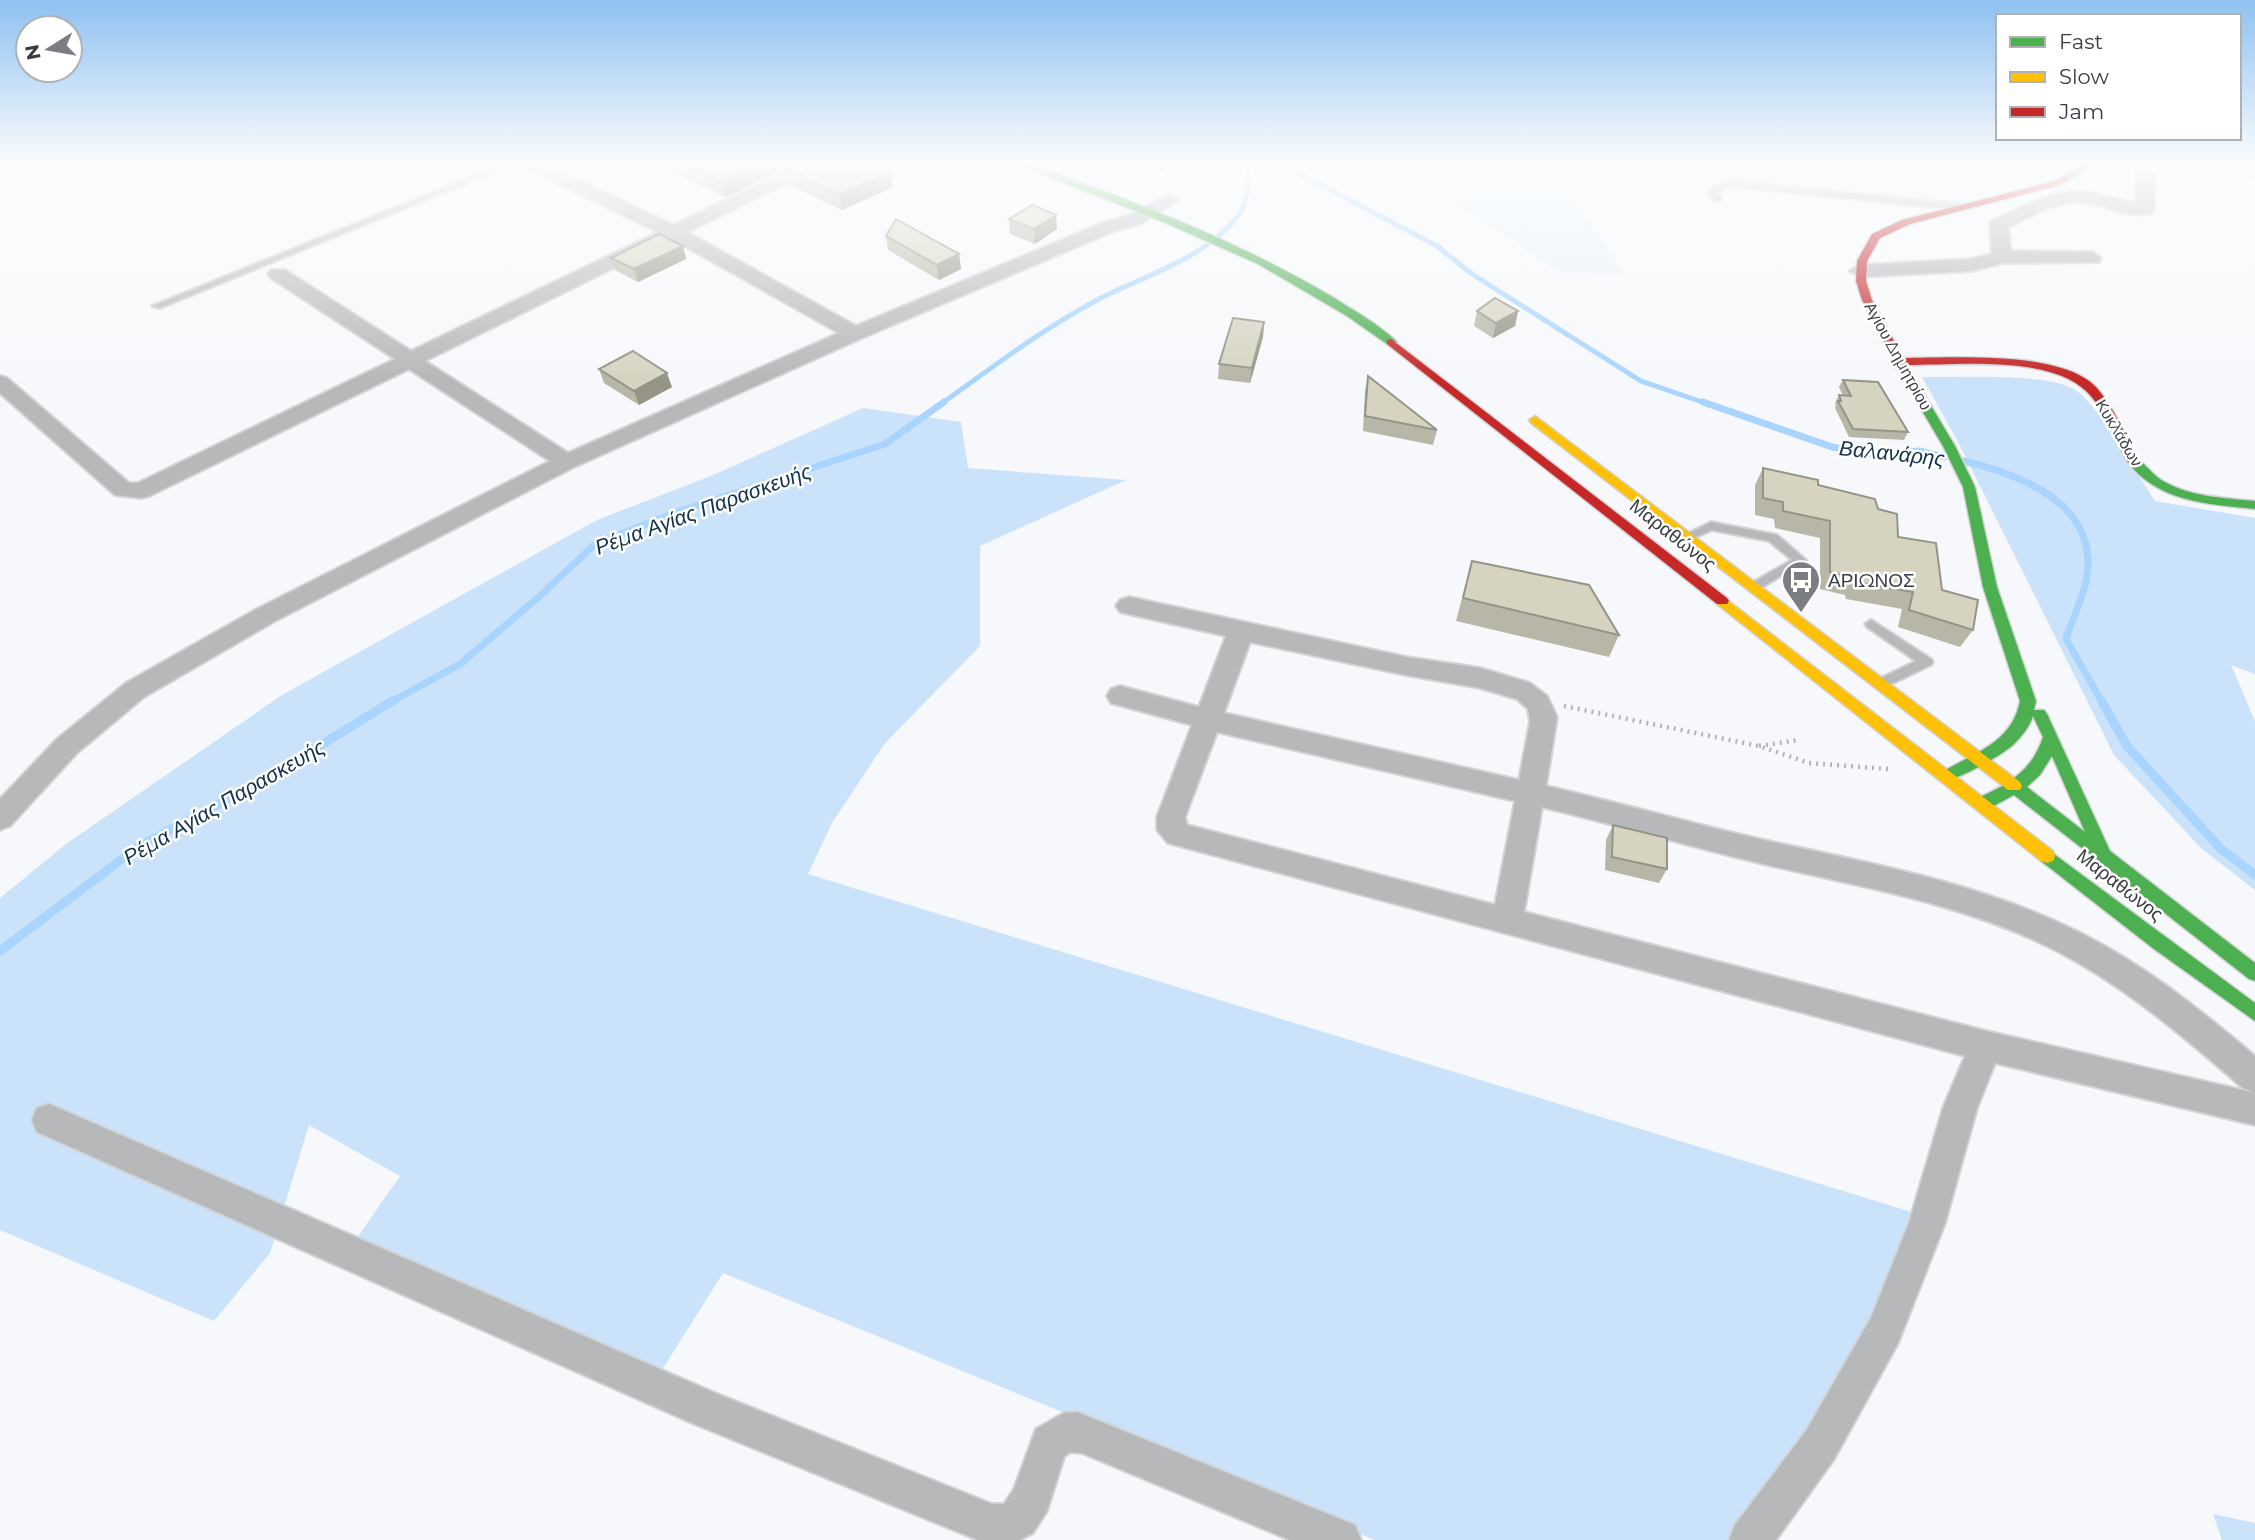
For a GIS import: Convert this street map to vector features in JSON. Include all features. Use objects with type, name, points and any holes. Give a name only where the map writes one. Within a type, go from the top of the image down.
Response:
[{"type":"main road","name":"Μαραθώνος","points":[[1209,237],[1240,250],[1317,293],[1381,334],[2160,944],[2255,1013]]},
{"type":"main road","points":[[1860,271],[1866,252],[1876,237]]},
{"type":"main road","name":"Αγίου Δημητρίου","points":[[1860,271],[1867,300],[1965,478],[1972,499],[1990,587],[2026,690],[2051,737],[2102,853]]},
{"type":"main road","name":"Κυκλάδων","points":[[1900,362],[1986,364],[2067,373],[2083,382],[2096,395],[2138,467],[2156,484],[2173,492],[2255,505]]},
{"type":"main road","name":"Μαραθώνος","points":[[1521,410],[2016,786],[2255,973]]},
{"type":"main road","name":"Αγίου Δημητρίου","points":[[1947,777],[2007,742],[2021,726],[2028,709],[2026,690]]},
{"type":"main road","points":[[1982,804],[2024,783],[2045,758],[2051,737]]},
{"type":"street","points":[[0,382],[123,490],[134,492],[411,360],[659,237]]},
{"type":"street","points":[[681,237],[855,334]]},
{"type":"street","points":[[0,818],[67,746],[135,690],[266,615],[566,462],[855,334],[1085,237]]},
{"type":"street","points":[[2000,237],[2002,257]]},
{"type":"street","points":[[1860,271],[1972,265],[2002,257],[2092,258]]},
{"type":"street","points":[[278,274],[566,462]]},
{"type":"street","points":[[1129,606],[1510,685],[1536,700],[1543,711],[1544,722],[1507,919]]},
{"type":"street","points":[[1241,631],[1171,817],[1172,830],[1178,835],[1986,1046],[2255,1109]]},
{"type":"street","points":[[1120,696],[1207,720],[1532,793],[1725,843],[1923,887],[2002,912],[2057,936],[2135,981],[2255,1077]]},
{"type":"street","points":[[1750,1540],[1819,1445],[1885,1330],[1927,1223],[1960,1108],[1986,1046]]},
{"type":"street","points":[[49,1120],[706,1409],[992,1525],[1004,1526],[1016,1522],[1026,1513],[1049,1443],[1059,1434],[1070,1431],[1082,1433],[1340,1540]]},
{"type":"lane","points":[[157,306],[329,237]]},
{"type":"lane","points":[[1688,537],[1711,526],[1773,538],[1800,560],[1754,587]]},
{"type":"lane","points":[[1871,624],[1926,662],[1880,684]]},
{"type":"path","points":[[1536,700],[1759,746],[1810,763],[1916,771],[1930,763]]},
{"type":"path","points":[[1759,746],[1799,740]]},
{"type":"shaded area","points":[[1508,237],[1598,237],[1624,273],[1559,272]]},
{"type":"shaded area","points":[[1922,377],[2026,378],[2064,385],[2077,391],[2096,412],[2155,501],[2255,518],[2255,674],[2231,665],[2255,721],[2255,890],[2202,849],[2114,755],[1958,442]]},
{"type":"shaded area","points":[[863,408],[961,422],[968,468],[1126,480],[980,546],[980,646],[885,743],[832,823],[808,874],[1915,1213],[1882,1312],[1810,1433],[1733,1540],[1375,1540],[723,1273],[660,1373],[354,1242],[400,1176],[309,1125],[270,1253],[214,1321],[0,1230],[0,898],[66,844],[282,695],[597,520],[711,476]]},
{"type":"shaded area","points":[[2213,1514],[2255,1523],[2255,1540],[2222,1540]]},
{"type":"building","points":[[653,237],[665,237],[683,246],[634,269],[611,258]]},
{"type":"building","points":[[888,237],[928,237],[959,254],[937,265]]},
{"type":"building","points":[[1495,298],[1518,311],[1496,323],[1477,311]]},
{"type":"building","points":[[1233,318],[1264,322],[1252,368],[1219,364]]},
{"type":"building","points":[[633,351],[667,373],[634,391],[599,369]]},
{"type":"building","points":[[1368,376],[1437,430],[1365,416]]},
{"type":"building","points":[[1843,380],[1878,382],[1908,432],[1853,429],[1838,401],[1841,401],[1839,395],[1851,396]]},
{"type":"building","points":[[1763,468],[1818,480],[1818,485],[1875,499],[1878,509],[1897,514],[1898,537],[1936,543],[1942,590],[1978,600],[1973,630],[1909,610],[1913,592],[1856,582],[1855,578],[1830,572],[1830,521],[1783,511],[1783,502],[1763,498]]},
{"type":"building","points":[[1472,561],[1589,585],[1619,635],[1463,598]]},
{"type":"building","points":[[1613,825],[1667,838],[1667,869],[1612,857]]},
{"type":"waterway","name":"Ρέμα Αγίας Παρασκευής","points":[[941,404],[1060,322],[1101,298],[1192,255],[1217,237]]},
{"type":"waterway","name":"Βαλανάρης","points":[[1420,237],[1437,246],[1472,274],[1641,381],[1708,404]]},
{"type":"waterway","name":"Ρέμα Αγίας Παρασκευής","points":[[391,702],[460,664],[541,595],[595,544],[672,514],[885,444],[944,402]]},
{"type":"waterway","name":"Βαλανάρης","points":[[1703,402],[1832,447],[1879,455],[1919,451],[1944,457]]},
{"type":"waterway","name":"Βαλανάρης","points":[[1964,461],[2006,474],[2047,494],[2064,507],[2077,524],[2086,544],[2088,567],[2082,594],[2066,639],[2102,702]]},
{"type":"waterway","name":"Ρέμα Αγίας Παρασκευής","points":[[0,951],[138,847],[264,780],[394,700]]},
{"type":"waterway","name":"Βαλανάρης","points":[[2101,700],[2127,746],[2220,848],[2255,875]]},
{"type":"traffic: fast","points":[[1209,237],[1307,286],[1391,342]]},
{"type":"traffic: fast","points":[[1902,367],[1949,446],[1969,487],[1990,587],[2028,701],[2024,721],[2007,742],[1950,775]]},
{"type":"traffic: fast","points":[[2133,461],[2144,474],[2172,491],[2205,499],[2255,505]]},
{"type":"traffic: fast","points":[[1984,803],[2027,779],[2041,762],[2051,737],[2039,714]]},
{"type":"traffic: fast","points":[[2051,737],[2102,851]]},
{"type":"traffic: fast","points":[[2014,786],[2255,973]]},
{"type":"traffic: fast","points":[[2047,856],[2160,944],[2255,1013]]},
{"type":"traffic: slow","points":[[1535,420],[2014,786]]},
{"type":"traffic: slow","points":[[1722,601],[2047,856]]},
{"type":"traffic: jam","points":[[1876,237],[1862,261],[1861,281],[1867,300],[1902,367]]},
{"type":"traffic: jam","points":[[1391,342],[1722,601]]},
{"type":"traffic: jam","points":[[1900,362],[1999,362],[2053,369],[2074,376],[2096,395],[2133,461]]},
{"type":"place","name":"ΑΡΙΩΝΟΣ","points":[[1801,614]]}]
